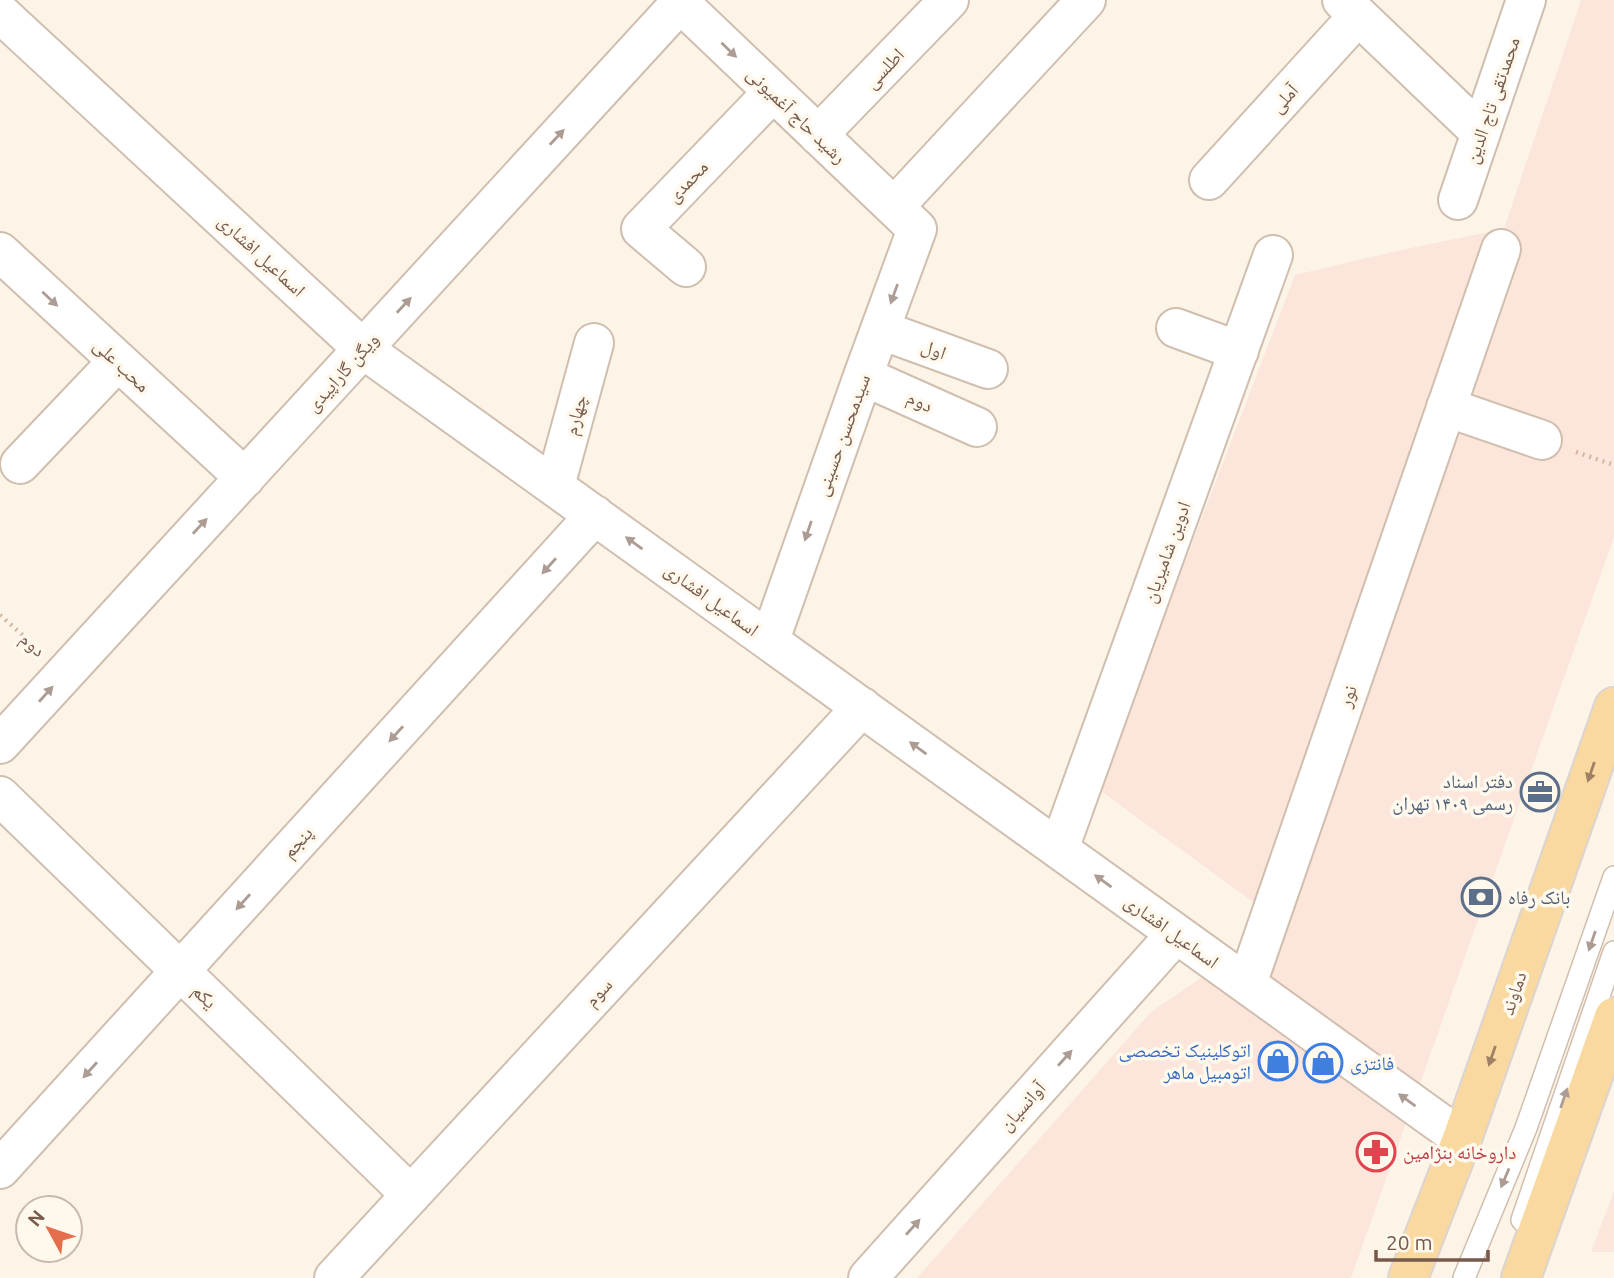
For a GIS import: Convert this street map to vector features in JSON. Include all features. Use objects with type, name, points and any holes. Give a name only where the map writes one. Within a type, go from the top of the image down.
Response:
[{"type":"main road","name":"دماوند","points":[[1408,1278],[1462,1139],[1614,707]]},
{"type":"main road","points":[[1521,1278],[1614,1017]]},
{"type":"street","name":"اطلسی","points":[[818,135],[949,0]]},
{"type":"street","name":"سیدمحسن حسینی","points":[[770,640],[881,330],[906,218],[1086,0]]},
{"type":"street","name":"محمدتقی تاج الدین","points":[[1458,200],[1526,0]]},
{"type":"street","name":"رشید حاج آغمیونی","points":[[680,1],[906,218]]},
{"type":"street","name":"ویگن گاراپیدی","points":[[0,744],[680,1]]},
{"type":"street","points":[[1350,8],[1481,133]]},
{"type":"street","name":"آملی","points":[[1209,180],[1350,8]]},
{"type":"street","name":"اسماعیل افشاری","points":[[6,13],[363,349],[1462,1139]]},
{"type":"street","name":"محمدی","points":[[686,267],[641,229],[773,92]]},
{"type":"street","name":"نور","points":[[1247,984],[1501,249]]},
{"type":"street","name":"محب علی","points":[[0,252],[245,478]]},
{"type":"street","name":"ادوین شامیریان","points":[[1059,849],[1273,255]]},
{"type":"street","points":[[1176,328],[1239,351]]},
{"type":"street","name":"اول","points":[[881,330],[988,369]]},
{"type":"street","name":"چهارم","points":[[555,486],[594,343]]},
{"type":"street","points":[[20,464],[118,361]]},
{"type":"street","name":"دوم","points":[[863,376],[977,427]]},
{"type":"street","points":[[1446,407],[1542,440]]},
{"type":"street","name":"پنجم","points":[[0,1169],[595,515]]},
{"type":"street","name":"سوم","points":[[334,1278],[862,707]]},
{"type":"street","name":"یکم","points":[[0,796],[411,1195]]},
{"type":"street","name":"آوانسیان","points":[[868,1278],[1176,933]]},
{"type":"lane","points":[[1464,1278],[1526,1128],[1614,877]]},
{"type":"lane","points":[[1502,1278],[1614,952]]},
{"type":"path","name":"دوم","points":[[0,615],[65,673]]},
{"type":"shaded area","points":[[1581,0],[1614,0],[1614,537],[1351,1278],[917,1278],[1151,1012],[1282,923],[1098,789],[1295,275],[1504,229]]},
{"type":"shaded area","points":[[1614,1191],[1614,1252],[1591,1252]]},
{"type":"place","name":"دفتر اسناد رسمی ۱۴۰۹ تهران","points":[[1540,792]]},
{"type":"place","name":"بانک رفاه","points":[[1481,897]]},
{"type":"place","name":"اتوکلینیک تخصصی اتومبیل ماهر","points":[[1278,1061]]},
{"type":"place","name":"فانتزی","points":[[1323,1063]]},
{"type":"place","name":"داروخانه بنژامین","points":[[1376,1152]]}]
